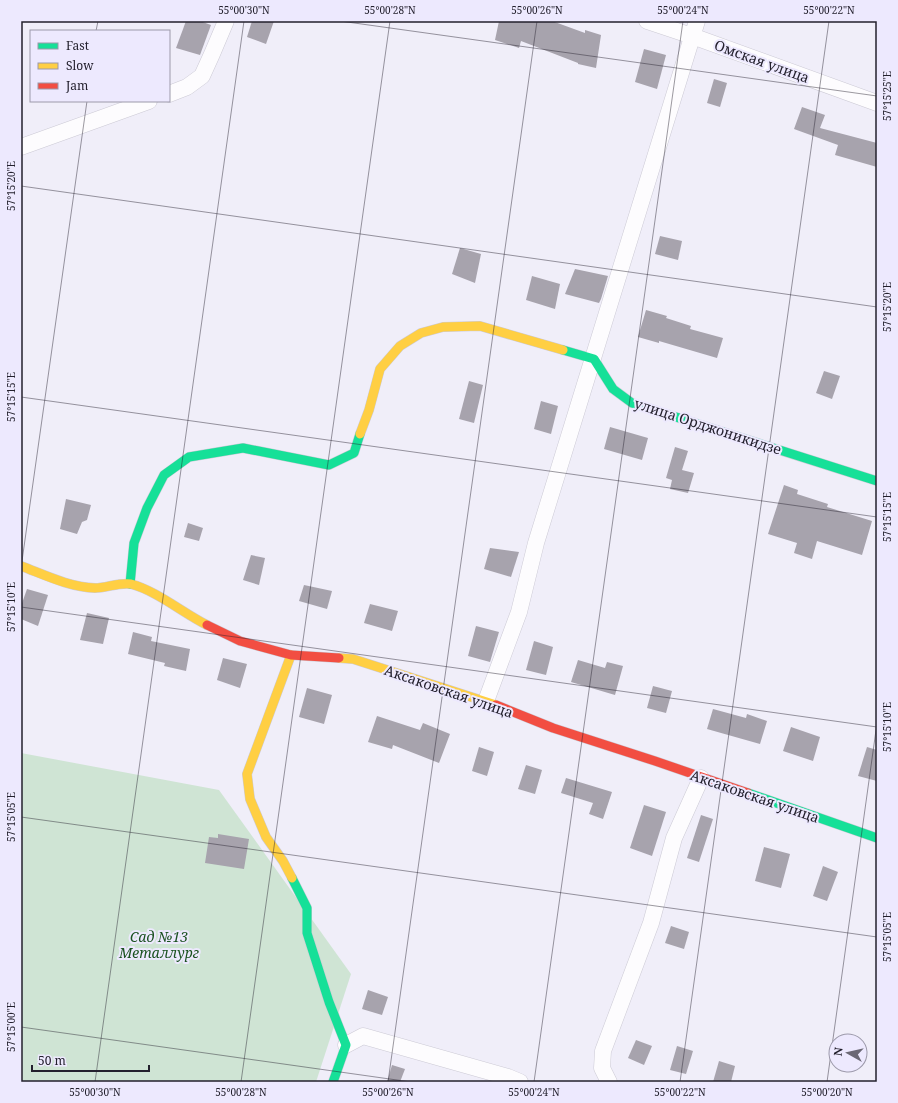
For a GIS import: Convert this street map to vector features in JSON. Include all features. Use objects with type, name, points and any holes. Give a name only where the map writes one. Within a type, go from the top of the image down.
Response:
[{"type":"street","points":[[170,94],[187,87],[202,76],[226,21]]},
{"type":"street","name":"Омская улица","points":[[647,21],[694,28],[877,103]]},
{"type":"street","points":[[486,701],[519,612],[536,543],[594,359],[694,28]]},
{"type":"street","points":[[21,148],[147,102]]},
{"type":"street","points":[[130,584],[134,543],[146,508],[164,475],[190,457],[243,448],[329,465],[354,453],[369,410],[380,370],[400,346],[421,333],[443,327],[480,326],[594,359]]},
{"type":"street","name":"улица Орджоникидзе","points":[[594,359],[613,389],[632,403],[877,481]]},
{"type":"street","name":"Аксаковская улица","points":[[21,566],[67,584],[95,588],[130,584],[154,592],[190,616],[240,641],[291,655],[353,659],[486,701],[553,728],[877,838]]},
{"type":"street","points":[[291,655],[247,774],[250,799],[266,837],[283,861],[307,908],[307,933],[329,1002],[346,1045],[333,1082]]},
{"type":"street","points":[[609,1082],[602,1068],[603,1051],[651,923],[674,838],[701,778]]},
{"type":"street","points":[[346,1045],[363,1036],[508,1077],[520,1082]]},
{"type":"green space","name":"Сад №13 Металлург","points":[[21,753],[219,790],[351,974],[316,1082],[21,1082]]},
{"type":"building","points":[[186,21],[200,21],[211,25],[200,55],[176,48]]},
{"type":"building","points":[[252,21],[274,21],[266,44],[247,37]]},
{"type":"building","points":[[499,21],[552,21],[585,33],[585,30],[601,35],[596,68],[578,64],[521,41],[519,48],[495,40]]},
{"type":"building","points":[[644,49],[666,55],[657,89],[635,82]]},
{"type":"building","points":[[714,79],[727,83],[720,107],[707,103]]},
{"type":"building","points":[[802,107],[825,115],[820,128],[877,143],[877,167],[835,155],[838,145],[794,129]]},
{"type":"building","points":[[660,236],[682,241],[678,260],[655,254]]},
{"type":"building","points":[[460,248],[481,254],[475,283],[452,274]]},
{"type":"building","points":[[575,269],[608,276],[599,303],[565,294]]},
{"type":"building","points":[[532,276],[560,284],[555,309],[526,300]]},
{"type":"building","points":[[646,310],[667,316],[666,318],[691,326],[690,329],[723,338],[717,358],[659,341],[659,343],[638,337]]},
{"type":"building","points":[[824,371],[840,376],[832,399],[816,393]]},
{"type":"building","points":[[469,381],[483,385],[474,423],[459,419]]},
{"type":"building","points":[[541,401],[558,406],[551,434],[534,429]]},
{"type":"building","points":[[610,427],[648,438],[642,460],[604,449]]},
{"type":"building","points":[[675,447],[688,451],[682,470],[694,473],[688,493],[670,489],[672,480],[666,478]]},
{"type":"building","points":[[784,485],[798,490],[797,494],[828,504],[827,507],[872,521],[862,555],[817,541],[812,559],[794,553],[797,543],[768,534]]},
{"type":"building","points":[[66,499],[91,505],[87,520],[82,522],[77,534],[60,529]]},
{"type":"building","points":[[188,523],[203,528],[199,541],[184,537]]},
{"type":"building","points":[[490,548],[519,552],[511,577],[484,569]]},
{"type":"building","points":[[251,555],[265,558],[259,585],[243,580]]},
{"type":"building","points":[[304,585],[332,591],[327,609],[299,601]]},
{"type":"building","points":[[27,589],[48,595],[38,626],[21,619],[21,606]]},
{"type":"building","points":[[370,604],[398,611],[392,631],[364,623]]},
{"type":"building","points":[[87,613],[109,618],[103,644],[80,640]]},
{"type":"building","points":[[476,626],[499,632],[490,662],[468,656]]},
{"type":"building","points":[[133,632],[152,637],[151,641],[190,649],[186,671],[164,666],[165,663],[128,654]]},
{"type":"building","points":[[534,641],[553,647],[546,675],[526,670]]},
{"type":"building","points":[[223,658],[247,664],[240,688],[217,680]]},
{"type":"building","points":[[578,660],[605,668],[607,662],[623,666],[615,695],[571,682]]},
{"type":"building","points":[[653,686],[672,691],[666,713],[647,708]]},
{"type":"building","points":[[307,688],[332,695],[324,724],[299,717]]},
{"type":"building","points":[[713,709],[746,718],[747,714],[767,721],[760,744],[707,729]]},
{"type":"building","points":[[377,716],[420,730],[423,723],[450,734],[439,763],[393,745],[392,749],[368,742]]},
{"type":"building","points":[[791,727],[820,737],[813,761],[783,751]]},
{"type":"building","points":[[479,747],[494,752],[487,776],[472,771]]},
{"type":"building","points":[[867,747],[877,750],[877,781],[858,776]]},
{"type":"building","points":[[526,765],[542,770],[535,794],[518,789]]},
{"type":"building","points":[[566,778],[612,792],[603,819],[589,814],[593,803],[561,793]]},
{"type":"building","points":[[644,805],[666,812],[652,856],[630,848]]},
{"type":"building","points":[[701,815],[713,819],[699,862],[687,858]]},
{"type":"building","points":[[218,834],[249,839],[244,869],[205,863],[209,837],[218,838]]},
{"type":"building","points":[[764,847],[790,854],[781,888],[755,881]]},
{"type":"building","points":[[823,866],[838,872],[827,901],[813,896]]},
{"type":"building","points":[[671,926],[689,932],[684,949],[665,943]]},
{"type":"building","points":[[368,990],[388,997],[382,1015],[362,1009]]},
{"type":"building","points":[[636,1040],[652,1046],[644,1065],[628,1058]]},
{"type":"building","points":[[677,1046],[693,1051],[686,1074],[670,1070]]},
{"type":"building","points":[[719,1061],[735,1066],[731,1082],[713,1082]]},
{"type":"building","points":[[392,1065],[405,1069],[400,1082],[387,1082]]},
{"type":"traffic: fast","points":[[563,350],[594,359],[613,389],[632,403],[877,481]]},
{"type":"traffic: fast","points":[[130,584],[134,543],[147,508],[164,475],[189,457],[243,448],[329,465],[354,453],[360,434]]},
{"type":"traffic: fast","points":[[748,793],[877,838]]},
{"type":"traffic: fast","points":[[292,878],[307,908],[307,933],[329,1002],[346,1045],[333,1082]]},
{"type":"traffic: slow","points":[[360,434],[369,410],[380,369],[400,346],[421,333],[443,327],[480,326],[563,350]]},
{"type":"traffic: slow","points":[[21,566],[57,580],[85,587],[99,588],[122,584],[131,584],[141,587],[207,625]]},
{"type":"traffic: slow","points":[[291,655],[247,774],[250,799],[266,837],[283,861],[292,878]]},
{"type":"traffic: slow","points":[[339,658],[353,659],[496,705]]},
{"type":"traffic: jam","points":[[207,625],[240,641],[291,655],[339,658]]},
{"type":"traffic: jam","points":[[496,705],[553,728],[748,793]]}]
